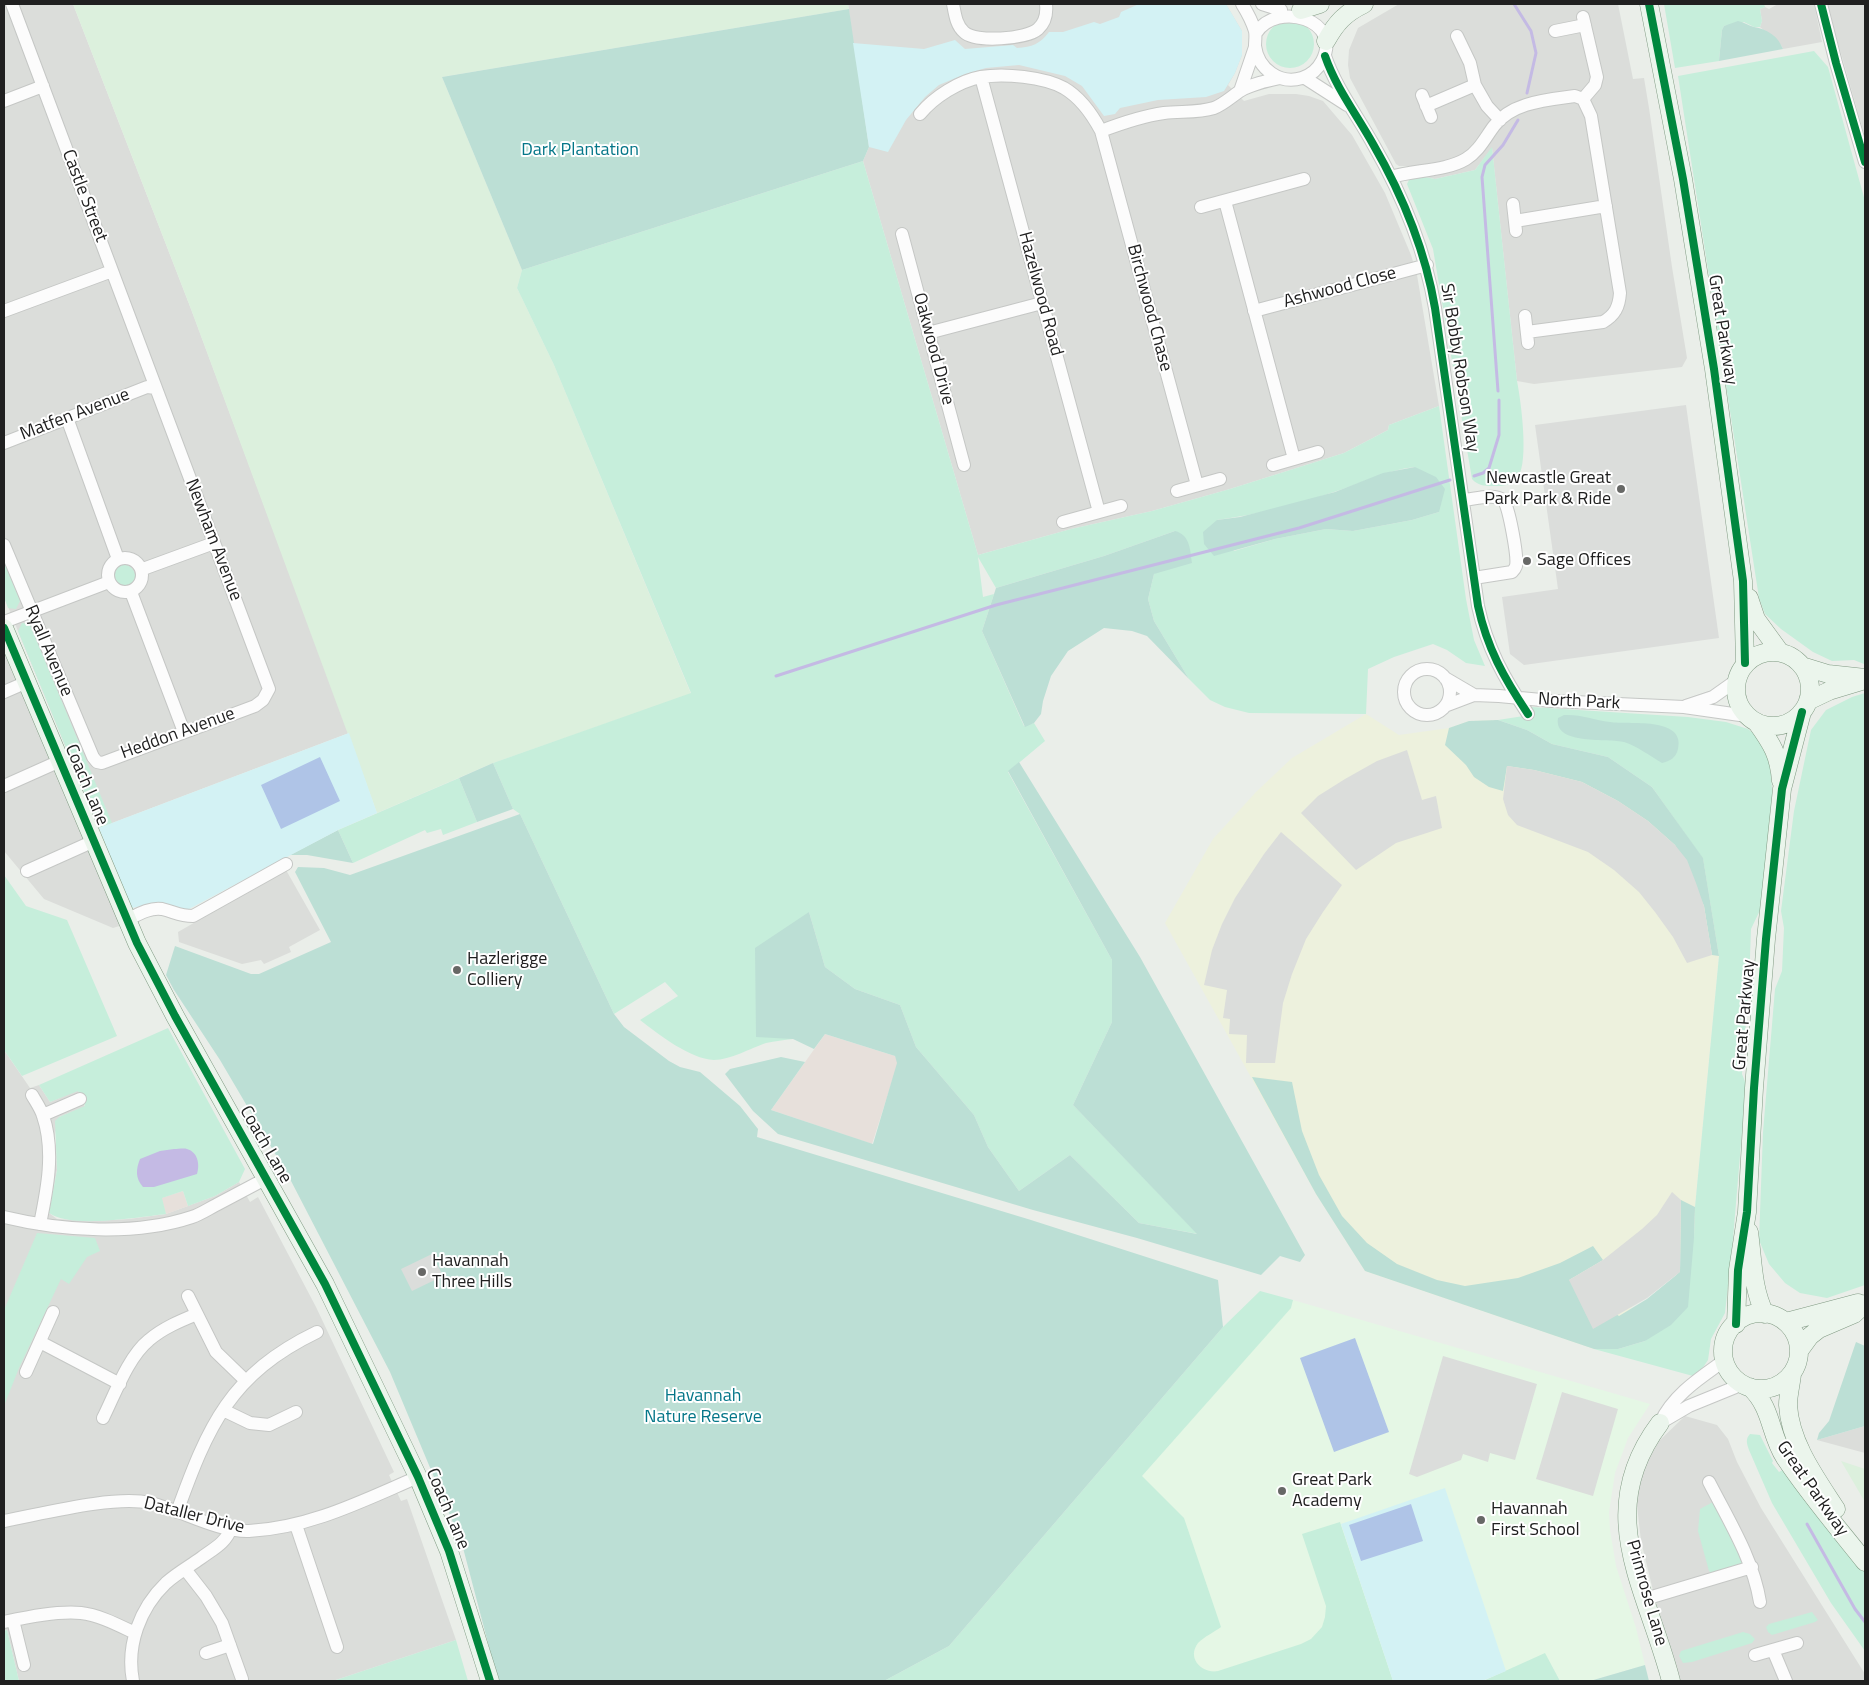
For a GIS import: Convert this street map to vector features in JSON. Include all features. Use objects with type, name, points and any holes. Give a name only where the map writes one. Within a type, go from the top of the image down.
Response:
[{"type":"street","name":"Castle Street","points":[[12,4],[112,270],[152,388]]},
{"type":"street","points":[[953,4],[957,21],[963,32],[975,38],[987,39],[1021,35],[1037,30],[1046,16],[1046,4]]},
{"type":"street","points":[[1242,4],[1256,34]]},
{"type":"street","points":[[1262,4],[1281,10],[1301,10],[1320,4]]},
{"type":"street","points":[[920,114],[941,95],[981,77],[1025,77],[1064,88],[1084,105],[1094,117],[1101,131],[1141,117],[1164,113],[1203,111],[1215,108],[1256,83],[1280,78],[1296,80],[1313,73],[1320,65],[1325,49],[1340,18],[1354,8],[1364,4]]},
{"type":"street","name":"Great Parkway","points":[[1648,4],[1683,179],[1706,321],[1743,581],[1745,663],[1738,675],[1735,688],[1737,700],[1773,745],[1780,766],[1782,789]]},
{"type":"street","points":[[1821,4],[1865,162]]},
{"type":"street","points":[[1240,91],[1255,47],[1256,34],[1266,18],[1281,10]]},
{"type":"street","points":[[1301,10],[1313,17],[1318,23],[1325,49]]},
{"type":"street","points":[[1555,31],[1584,21],[1596,77],[1595,85],[1583,99]]},
{"type":"street","points":[[1457,36],[1470,63],[1475,85],[1487,106],[1500,120]]},
{"type":"street","points":[[1255,47],[1266,70],[1280,78]]},
{"type":"street","name":"Sir Bobby Robson Way","points":[[1325,49],[1351,108],[1391,177],[1413,225],[1426,265],[1435,308],[1478,606],[1488,643],[1505,679],[1528,714]]},
{"type":"street","name":"Hazelwood Road","points":[[981,77],[1099,512]]},
{"type":"street","name":"Sir Bobby Robson Way","points":[[1304,78],[1322,87],[1351,108]]},
{"type":"street","points":[[1426,106],[1475,85]]},
{"type":"street","points":[[4,101],[43,86]]},
{"type":"street","points":[[1391,177],[1408,172],[1456,164],[1466,159],[1474,153],[1500,120],[1517,107],[1575,96],[1583,99],[1591,116],[1620,293],[1619,304],[1613,316],[1604,322],[1527,338],[1525,316]]},
{"type":"street","name":"Birchwood Chase","points":[[1101,131],[1197,485]]},
{"type":"street","points":[[1201,207],[1304,179]]},
{"type":"street","points":[[1224,201],[1294,459]]},
{"type":"street","points":[[1513,204],[1516,226],[1606,206]]},
{"type":"street","name":"Oakwood Drive","points":[[902,234],[964,465]]},
{"type":"street","name":"Ashwood Close","points":[[1254,311],[1426,265]]},
{"type":"street","points":[[4,311],[112,270]]},
{"type":"street","points":[[928,333],[1042,303]]},
{"type":"street","name":"Matfen Avenue","points":[[4,443],[152,388]]},
{"type":"street","name":"Newham Avenue","points":[[152,388],[214,543],[269,689],[264,700]]},
{"type":"street","points":[[67,418],[118,559]]},
{"type":"street","points":[[1273,465],[1318,452]]},
{"type":"street","points":[[1177,491],[1220,479]]},
{"type":"street","points":[[1464,500],[1493,497],[1502,500],[1508,510],[1516,559],[1515,568],[1512,572],[1474,578]]},
{"type":"street","points":[[1062,522],[1122,506]]},
{"type":"street","points":[[143,569],[214,543]]},
{"type":"street","name":"Ryall Avenue","points":[[4,545],[93,757]]},
{"type":"street","points":[[125,557],[136,561],[143,569],[142,580],[138,588],[131,592],[124,593],[115,590],[109,582],[108,574],[111,565],[118,559],[125,557]]},
{"type":"street","name":"Great Parkway","points":[[1743,581],[1756,619],[1780,652],[1794,658],[1802,666],[1810,681],[1810,690],[1782,789],[1766,939],[1754,1088],[1747,1212],[1738,1270],[1736,1324],[1727,1336],[1724,1344],[1725,1360],[1731,1374],[1758,1395],[1765,1405],[1774,1436],[1785,1458],[1865,1562]]},
{"type":"street","points":[[4,622],[31,610],[109,582]]},
{"type":"street","points":[[131,592],[184,732]]},
{"type":"street","name":"Coach Lane","points":[[4,628],[127,920],[157,982],[325,1284],[418,1477],[449,1551],[490,1681]]},
{"type":"street","points":[[1745,663],[1759,654],[1768,651],[1780,652]]},
{"type":"street","points":[[1802,666],[1828,674],[1865,679]]},
{"type":"street","name":"North Park","points":[[1474,695],[1432,670],[1418,671],[1412,675],[1406,681],[1404,689],[1404,698],[1408,705],[1418,714],[1433,715],[1445,706],[1474,695],[1684,707],[1752,720]]},
{"type":"street","points":[[1445,678],[1450,692],[1445,706]]},
{"type":"street","points":[[1752,720],[1768,726],[1780,726],[1792,721],[1805,707],[1830,691],[1865,679]]},
{"type":"street","name":"North Park","points":[[1684,707],[1712,696],[1737,680]]},
{"type":"street","points":[[4,692],[27,682]]},
{"type":"street","name":"Heddon Avenue","points":[[93,757],[97,762],[102,763],[255,706],[264,700]]},
{"type":"street","points":[[4,786],[60,761]]},
{"type":"street","points":[[27,871],[94,841]]},
{"type":"street","points":[[127,920],[147,911],[159,909],[181,916],[193,916],[286,864]]},
{"type":"street","points":[[32,1095],[43,1115],[49,1151],[48,1176],[40,1224]]},
{"type":"street","points":[[43,1115],[80,1099]]},
{"type":"street","points":[[4,1217],[40,1224],[120,1230],[156,1226],[193,1216],[267,1178]]},
{"type":"street","name":"Great Parkway","points":[[1747,1212],[1754,1285],[1756,1295],[1765,1314]]},
{"type":"street","points":[[188,1296],[216,1352],[245,1380]]},
{"type":"street","points":[[1786,1322],[1849,1304],[1865,1303]]},
{"type":"street","points":[[1799,1351],[1810,1336],[1819,1329],[1854,1314],[1865,1303]]},
{"type":"street","points":[[26,1372],[53,1312]]},
{"type":"street","points":[[103,1418],[134,1358],[148,1340],[168,1327],[197,1314]]},
{"type":"street","points":[[1736,1324],[1749,1316],[1773,1315],[1786,1322],[1796,1336],[1799,1351]]},
{"type":"street","points":[[177,1512],[210,1431],[222,1410],[245,1380],[275,1356],[317,1332]]},
{"type":"street","points":[[40,1342],[120,1384]]},
{"type":"street","name":"Great Parkway","points":[[1799,1351],[1796,1367],[1792,1374],[1788,1404],[1791,1422],[1797,1440],[1820,1483],[1865,1556]]},
{"type":"street","name":"Primrose Lane","points":[[1671,1681],[1634,1563],[1627,1526],[1626,1508],[1633,1472],[1647,1440],[1660,1423],[1666,1411],[1674,1400],[1689,1386],[1725,1360]]},
{"type":"street","points":[[1746,1386],[1765,1389],[1773,1387],[1792,1374]]},
{"type":"street","name":"Primrose Lane","points":[[1660,1423],[1690,1406],[1746,1386]]},
{"type":"street","points":[[222,1410],[250,1422],[269,1425],[296,1412]]},
{"type":"street","name":"Dataller Drive","points":[[4,1521],[85,1506],[132,1501],[150,1503],[231,1528],[247,1531],[296,1525],[323,1517],[418,1477]]},
{"type":"street","points":[[1709,1482],[1729,1508],[1752,1567],[1760,1602]]},
{"type":"street","points":[[296,1525],[337,1647]]},
{"type":"street","points":[[133,1681],[130,1668],[135,1633],[143,1612],[167,1582],[224,1542],[231,1528]]},
{"type":"street","points":[[1645,1598],[1752,1567]]},
{"type":"street","points":[[185,1569],[206,1596],[222,1623],[242,1679]]},
{"type":"street","points":[[24,1666],[8,1621],[49,1615],[81,1614],[113,1623],[135,1633]]},
{"type":"street","points":[[1755,1655],[1797,1643]]},
{"type":"street","points":[[206,1653],[230,1645]]},
{"type":"street","points":[[1773,1650],[1786,1681]]},
{"type":"shaded area","points":[[4,4],[73,4],[191,309],[349,733],[99,828],[4,597]]},
{"type":"shaded area","points":[[73,4],[848,4],[849,9],[442,77],[522,270],[517,288],[554,365],[691,694],[493,763],[377,813],[191,309]]},
{"type":"shaded area","points":[[848,4],[1226,4],[1242,31],[1242,55],[1228,85],[1244,101],[1269,94],[1296,94],[1323,101],[1352,135],[1385,193],[1411,255],[1417,275],[1439,406],[1389,425],[1388,430],[1344,453],[1152,511],[1071,529],[978,555],[863,161],[869,147]]},
{"type":"shaded area","points":[[1139,4],[1226,4],[1242,31],[1242,55],[1235,73],[1224,91],[1206,97],[1158,100],[1120,108],[1115,114],[1104,116],[1082,86],[1065,76],[1019,65],[986,68],[965,74],[939,85],[925,97],[906,120],[888,152],[869,147],[853,43],[924,49],[955,40],[965,49],[1013,45],[1017,48],[1022,48],[1039,42],[1049,32],[1063,32],[1094,22],[1100,24],[1119,17],[1121,12]]},
{"type":"shaded area","points":[[1399,4],[1618,4],[1633,79],[1644,78],[1687,358],[1682,367],[1534,384],[1517,381],[1492,148],[1475,170],[1435,179],[1420,176],[1412,178],[1410,166],[1399,166],[1396,164],[1350,78],[1348,65],[1349,50],[1358,28]]},
{"type":"shaded area","points":[[1664,4],[1764,4],[1765,7],[1760,9],[1762,21],[1760,27],[1754,27],[1744,22],[1724,26],[1719,61],[1675,68]]},
{"type":"shaded area","points":[[1778,4],[1814,4],[1822,42],[1783,49],[1781,45],[1760,27],[1762,21],[1760,9],[1765,7],[1769,9]]},
{"type":"shaded area","points":[[1828,4],[1865,4],[1865,137],[1836,36]]},
{"type":"shaded area","points":[[1290,20],[1299,22],[1307,27],[1312,35],[1314,44],[1312,53],[1307,61],[1299,66],[1290,68],[1281,66],[1273,61],[1268,53],[1266,44],[1268,35],[1273,27],[1281,22]]},
{"type":"shaded area","points":[[1814,51],[1828,67],[1865,201],[1864,664],[1854,660],[1832,661],[1813,652],[1781,629],[1765,614],[1759,598],[1678,76]]},
{"type":"shaded area","points":[[1492,147],[1524,445],[1518,477],[1504,486],[1481,485],[1472,479],[1433,249],[1407,184],[1409,180],[1420,176],[1435,179],[1475,170]]},
{"type":"shaded area","points":[[863,161],[978,555],[1071,529],[1152,511],[1344,453],[1388,430],[1389,425],[1439,406],[1466,599],[1474,640],[1485,666],[1466,663],[1447,650],[1433,644],[1394,657],[1368,669],[1366,714],[1249,713],[1225,707],[1210,700],[1189,679],[1154,621],[1148,599],[1154,574],[1175,531],[1104,556],[996,588],[978,557],[983,597],[994,594],[982,631],[1024,726],[1034,723],[1045,741],[1008,772],[1112,960],[1112,1022],[1073,1105],[1198,1234],[1139,1223],[1070,1155],[1019,1191],[988,1147],[974,1115],[916,1047],[900,1005],[855,989],[825,967],[809,912],[793,1039],[766,1043],[734,1056],[714,1060],[705,1059],[685,1051],[640,1020],[678,996],[665,982],[614,1014],[520,814],[513,809],[493,763],[691,693],[554,365],[517,288],[522,270]],"holes":[[[1415,467],[1439,512],[1412,520],[1353,531],[1326,529],[1275,539],[1234,551],[1217,520],[1291,505],[1384,474]]]},
{"type":"shaded area","name":"Newcastle Great Park Park & Ride","points":[[1686,405],[1719,638],[1524,665],[1510,654],[1502,597],[1558,589],[1535,425]]},
{"type":"shaded area","points":[[4,562],[20,601],[16,609],[8,608],[4,597]]},
{"type":"shaded area","points":[[124,565],[132,568],[135,576],[132,584],[124,587],[116,584],[113,576],[116,568]]},
{"type":"shaded area","points":[[22,623],[30,624],[112,823],[99,828],[18,631]]},
{"type":"shaded area","points":[[4,635],[126,924],[113,928],[44,899],[4,851]]},
{"type":"shaded area","points":[[1865,693],[1865,1285],[1827,1298],[1800,1293],[1785,1283],[1769,1264],[1759,1240],[1763,1132],[1775,989],[1782,971],[1784,928],[1781,911],[1794,811],[1811,730],[1826,710],[1852,697]]},
{"type":"shaded area","points":[[1532,707],[1688,717],[1726,722],[1748,729],[1760,739],[1770,758],[1773,805],[1763,904],[1751,929],[1742,1074],[1746,1084],[1725,1313],[1711,1339],[1708,1360],[1702,1369],[1693,1376],[1594,1349],[1618,1349],[1645,1341],[1694,1238],[1695,1207],[1719,956],[1703,859],[1652,787],[1608,757],[1552,744],[1527,730],[1498,720],[1530,715]]},
{"type":"shaded area","points":[[1366,714],[1399,735],[1449,728],[1469,721],[1498,720],[1652,787],[1703,858],[1719,956],[1695,1207],[1694,1238],[1594,1349],[1365,1271],[1316,1194],[1165,923],[1213,839],[1256,792],[1292,758]]},
{"type":"shaded area","points":[[349,733],[377,813],[338,830],[187,910],[159,906],[131,908],[99,828]]},
{"type":"shaded area","points":[[1407,750],[1422,800],[1436,796],[1442,828],[1396,843],[1356,870],[1301,813],[1318,796],[1345,779],[1377,761]]},
{"type":"shaded area","points":[[320,757],[340,801],[281,829],[261,785]]},
{"type":"shaded area","points":[[1507,766],[1534,770],[1582,782],[1618,801],[1648,821],[1675,845],[1687,860],[1704,906],[1712,955],[1687,963],[1673,937],[1655,912],[1639,892],[1614,870],[1588,852],[1517,825],[1508,815],[1503,799]]},
{"type":"shaded area","points":[[459,778],[477,822],[443,835],[441,829],[427,833],[425,830],[353,863],[338,830]]},
{"type":"shaded area","points":[[1281,832],[1342,885],[1306,939],[1292,974],[1283,1003],[1275,1063],[1246,1063],[1247,1035],[1229,1034],[1230,1019],[1223,1018],[1227,990],[1204,985],[1212,950],[1235,898]]},
{"type":"shaded area","points":[[286,870],[320,930],[289,947],[291,952],[264,964],[261,960],[242,964],[179,942],[178,932]]},
{"type":"shaded area","points":[[4,875],[26,906],[67,920],[117,1036],[22,1076],[4,1050]]},
{"type":"shaded area","points":[[168,1028],[245,1169],[239,1182],[215,1196],[188,1206],[183,1191],[162,1198],[166,1214],[106,1221],[89,1221],[59,1218],[49,1213],[57,1170],[55,1121],[59,1117],[85,1106],[78,1091],[50,1102],[39,1085]]},
{"type":"shaded area","points":[[825,1034],[895,1056],[898,1063],[872,1144],[771,1110]]},
{"type":"shaded area","points":[[4,1050],[30,1088],[39,1085],[50,1102],[78,1090],[85,1107],[59,1117],[54,1139],[57,1170],[49,1213],[57,1219],[92,1221],[166,1214],[215,1196],[239,1182],[250,1202],[258,1197],[316,1307],[394,1472],[389,1475],[401,1501],[407,1499],[456,1640],[333,1681],[19,1681],[7,1630],[4,1631]]},
{"type":"shaded area","points":[[186,1149],[194,1153],[198,1163],[197,1174],[154,1187],[143,1187],[137,1173],[140,1159],[160,1151]]},
{"type":"shaded area","points":[[183,1191],[188,1206],[166,1214],[161,1198]]},
{"type":"shaded area","points":[[1672,1192],[1681,1200],[1680,1272],[1647,1298],[1593,1329],[1569,1280],[1603,1260],[1642,1229],[1657,1215]]},
{"type":"shaded area","points":[[37,1233],[95,1238],[100,1251],[87,1257],[69,1284],[61,1279],[19,1368],[4,1406],[4,1310]]},
{"type":"shaded area","name":"Havannah Three Hills","points":[[432,1254],[443,1276],[412,1291],[401,1269]]},
{"type":"shaded area","points":[[1260,1291],[1293,1300],[1291,1308],[1142,1476],[1184,1518],[1221,1627],[1198,1643],[1195,1649],[1195,1660],[1202,1668],[1218,1671],[1311,1639],[1322,1627],[1326,1606],[1302,1534],[1340,1522],[1393,1681],[884,1681],[949,1646],[1223,1327]]},
{"type":"shaded area","points":[[1293,1300],[1650,1404],[1628,1438],[1615,1473],[1609,1512],[1616,1566],[1636,1628],[1645,1665],[1590,1681],[1560,1681],[1545,1654],[1482,1681],[1151,1681],[1126,1494],[1290,1308]]},
{"type":"shaded area","points":[[1355,1338],[1389,1432],[1334,1452],[1300,1358]]},
{"type":"shaded area","points":[[1443,1356],[1537,1384],[1515,1460],[1490,1453],[1488,1462],[1463,1454],[1461,1460],[1417,1477],[1409,1474]]},
{"type":"shaded area","points":[[1562,1392],[1618,1409],[1593,1496],[1536,1479]]},
{"type":"shaded area","points":[[1685,1416],[1717,1425],[1728,1439],[1737,1462],[1761,1508],[1865,1674],[1865,1681],[1675,1681],[1641,1541],[1636,1497],[1643,1469],[1659,1441]]},
{"type":"shaded area","points":[[1865,1426],[1865,1453],[1817,1440]]},
{"type":"shaded area","points":[[1750,1434],[1760,1435],[1773,1461],[1772,1463],[1779,1472],[1786,1468],[1865,1571],[1865,1651],[1831,1603],[1772,1503],[1748,1448],[1747,1440]]},
{"type":"shaded area","points":[[1841,1461],[1865,1469],[1865,1502]]},
{"type":"shaded area","points":[[1445,1488],[1506,1671],[1482,1681],[1393,1681],[1341,1524]]},
{"type":"shaded area","points":[[1713,1502],[1744,1560],[1740,1565],[1712,1574],[1709,1571],[1698,1531],[1700,1509]]},
{"type":"shaded area","points":[[1411,1504],[1423,1541],[1361,1561],[1349,1525]]},
{"type":"shaded area","points":[[1812,1612],[1818,1620],[1815,1622],[1772,1635],[1766,1627],[1769,1624]]},
{"type":"shaded area","points":[[7,1630],[19,1681],[4,1681],[4,1631]]},
{"type":"shaded area","points":[[1743,1632],[1750,1634],[1755,1639],[1752,1643],[1692,1662],[1683,1663],[1679,1656],[1681,1651]]},
{"type":"shaded area","points":[[456,1640],[468,1681],[333,1681]]},
{"type":"shaded area","points":[[1545,1653],[1560,1681],[1483,1681]]},
{"type":"green space","name":"Dark Plantation","points":[[849,9],[869,147],[863,161],[522,270],[442,77]]},
{"type":"green space","points":[[1738,21],[1768,31],[1778,40],[1783,49],[1719,61],[1722,30],[1724,26]]},
{"type":"green space","points":[[1415,467],[1436,477],[1445,489],[1439,512],[1412,520],[1353,531],[1326,529],[1275,539],[1214,556],[1204,544],[1203,532],[1217,520],[1240,517],[1335,492],[1383,473]]},
{"type":"green space","points":[[1175,531],[1186,539],[1190,548],[1192,563],[1154,574],[1148,599],[1154,621],[1189,679],[1147,636],[1132,631],[1104,628],[1068,651],[1051,676],[1041,714],[1034,723],[1025,727],[982,631],[996,588],[1104,556]]},
{"type":"green space","points":[[1564,715],[1581,716],[1610,722],[1653,724],[1664,727],[1673,731],[1678,738],[1678,749],[1672,759],[1662,763],[1624,742],[1573,737],[1564,733],[1559,727],[1558,718]]},
{"type":"green space","points":[[1498,720],[1527,730],[1552,744],[1608,757],[1652,787],[1703,858],[1719,956],[1712,955],[1704,906],[1675,845],[1648,821],[1618,801],[1582,782],[1534,770],[1507,766],[1503,791],[1489,787],[1474,777],[1466,765],[1445,745],[1449,728],[1469,721]]},
{"type":"green space","points":[[1019,762],[1140,957],[1305,1255],[1300,1262],[1280,1256],[1261,1275],[778,1134],[753,1111],[725,1074],[730,1069],[781,1057],[805,1062],[771,1110],[873,1144],[897,1063],[895,1056],[825,1034],[814,1049],[793,1039],[756,1037],[755,948],[809,912],[825,967],[855,989],[900,1005],[916,1047],[974,1115],[988,1147],[1019,1191],[1070,1155],[1139,1223],[1197,1234],[1073,1105],[1112,1022],[1112,960],[1008,771]]},
{"type":"green space","points":[[493,763],[513,809],[477,822],[459,778]]},
{"type":"green space","name":"Havannah Nature Reserve","points":[[520,814],[614,1014],[624,1027],[669,1061],[680,1067],[700,1072],[740,1106],[758,1129],[757,1137],[1031,1220],[1218,1280],[1223,1327],[949,1646],[884,1681],[498,1681],[462,1544],[390,1372],[290,1179],[220,1060],[166,975],[175,946],[251,974],[259,974],[331,942],[295,872],[298,867],[324,868],[350,875]]},
{"type":"green space","points":[[338,830],[353,863],[307,855],[290,855]]},
{"type":"green space","points":[[1252,1077],[1292,1082],[1302,1131],[1319,1175],[1342,1216],[1367,1243],[1397,1264],[1437,1280],[1465,1286],[1518,1278],[1560,1263],[1593,1246],[1603,1260],[1569,1280],[1619,1316],[1647,1299],[1680,1272],[1681,1200],[1695,1207],[1688,1307],[1671,1325],[1645,1341],[1618,1349],[1594,1349],[1365,1271],[1316,1194]]},
{"type":"green space","points":[[1856,1342],[1865,1346],[1865,1426],[1817,1440],[1819,1433],[1829,1421]]},
{"type":"green space","points":[[1645,1665],[1649,1681],[1590,1681]]},
{"type":"waterway","points":[[1514,4],[1531,31],[1536,53],[1527,93]]},
{"type":"waterway","points":[[1498,391],[1482,177],[1485,165],[1503,145],[1518,120]]},
{"type":"waterway","points":[[1474,476],[1483,473],[1489,468],[1499,435],[1499,400]]},
{"type":"waterway","points":[[776,676],[996,605],[1299,528],[1450,480]]},
{"type":"waterway","points":[[1807,1524],[1855,1609],[1865,1622]]},
{"type":"cycle path","points":[[1649,4],[1683,179],[1714,369],[1743,581],[1745,663]]},
{"type":"cycle path","points":[[1821,4],[1865,162]]},
{"type":"cycle path","points":[[1325,56],[1341,90],[1394,183],[1419,244],[1435,308],[1478,606],[1486,636],[1497,662],[1528,714]]},
{"type":"cycle path","points":[[4,628],[137,943],[175,1016],[325,1284],[418,1477],[449,1551],[490,1681]]},
{"type":"cycle path","points":[[1736,1324],[1738,1270],[1747,1212],[1754,1088],[1766,939],[1782,789],[1802,712]]},
{"type":"place","name":"Newcastle Great Park Park & Ride","points":[[1621,489]]},
{"type":"place","name":"Sage Offices","points":[[1527,561]]},
{"type":"place","name":"Hazlerigge Colliery","points":[[457,970]]},
{"type":"place","name":"Havannah Three Hills","points":[[422,1272]]},
{"type":"place","name":"Great Park Academy","points":[[1282,1491]]},
{"type":"place","name":"Havannah First School","points":[[1481,1520]]}]
